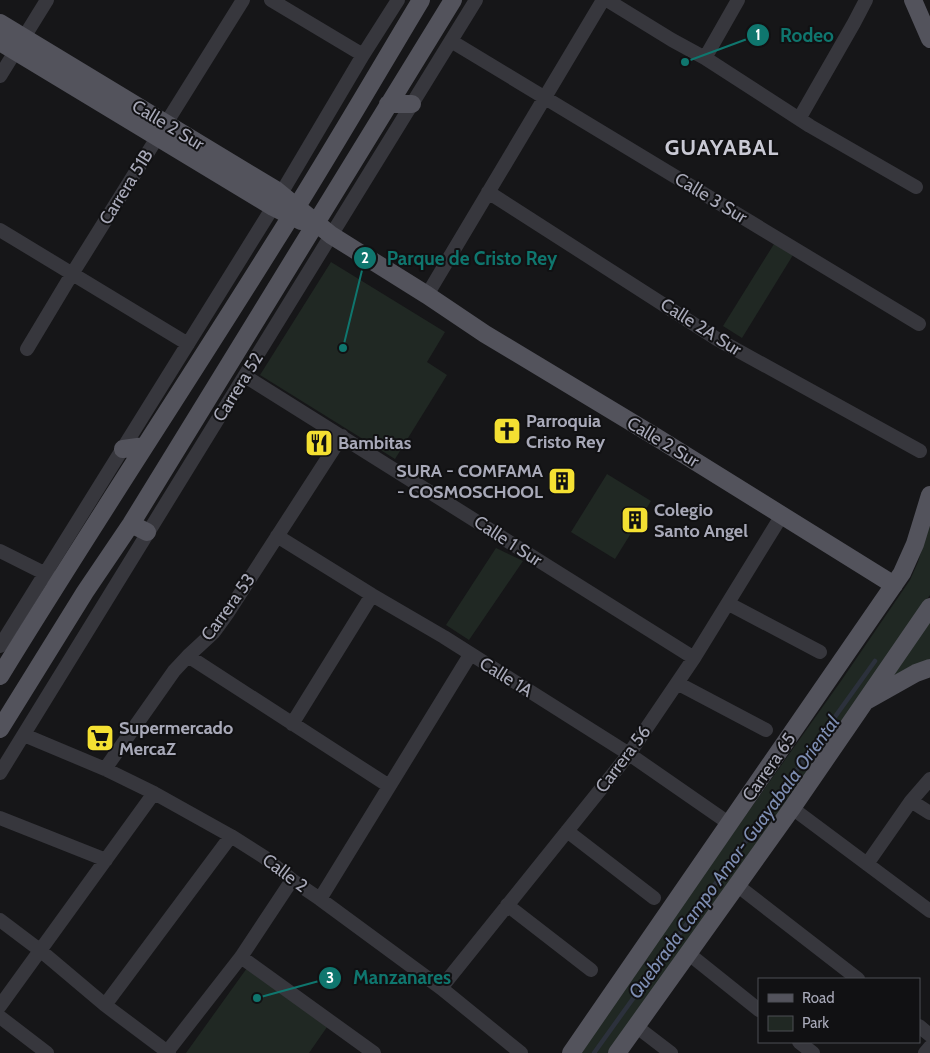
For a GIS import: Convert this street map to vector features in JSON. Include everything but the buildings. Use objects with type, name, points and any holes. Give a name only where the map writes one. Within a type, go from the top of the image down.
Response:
[{"type":"main road","points":[[0,676],[52,577],[146,446],[294,211],[420,0]]},
{"type":"main road","name":"Carrera 52","points":[[0,728],[130,524],[453,0]]},
{"type":"main road","points":[[913,0],[930,39]]},
{"type":"main road","name":"Calle 2 Sur","points":[[0,23],[20,45],[294,211],[427,294],[485,334],[663,441],[894,585]]},
{"type":"main road","name":"Calle 2 Sur","points":[[0,42],[20,45]]},
{"type":"main road","points":[[388,104],[412,104]]},
{"type":"main road","points":[[123,449],[146,446]]},
{"type":"main road","name":"Carrera 65","points":[[571,1053],[902,573],[915,544],[930,495]]},
{"type":"main road","points":[[130,524],[147,532]]},
{"type":"main road","points":[[617,1053],[738,886],[930,607]]},
{"type":"main road","points":[[864,702],[916,673],[930,668]]},
{"type":"street","points":[[0,76],[48,0]]},
{"type":"street","name":"Carrera 51B","points":[[27,349],[243,0]]},
{"type":"street","points":[[271,0],[363,55]]},
{"type":"street","points":[[0,646],[52,577],[123,449],[277,201],[363,55],[398,0]]},
{"type":"street","name":"Carrera 52","points":[[0,774],[147,532],[476,0]]},
{"type":"street","points":[[427,294],[605,0],[705,58],[799,119],[916,187]]},
{"type":"street","points":[[705,58],[738,0]]},
{"type":"street","points":[[799,119],[866,0]]},
{"type":"street","name":"Calle 3 Sur","points":[[451,41],[919,324]]},
{"type":"street","name":"Calle 2A Sur","points":[[488,192],[717,339],[920,451]]},
{"type":"street","points":[[0,230],[188,344]]},
{"type":"street","name":"Calle 1 Sur","points":[[245,376],[694,658]]},
{"type":"street","name":"Carrera 53","points":[[106,769],[174,671],[214,632],[342,436]]},
{"type":"street","name":"Carrera 56","points":[[441,988],[629,754],[729,604],[782,515]]},
{"type":"street","name":"Calle 1A","points":[[278,536],[372,595],[444,637],[629,754],[730,824]]},
{"type":"street","points":[[0,551],[52,577]]},
{"type":"street","points":[[292,724],[372,595]]},
{"type":"street","points":[[729,604],[820,652]]},
{"type":"street","points":[[320,899],[470,655]]},
{"type":"street","points":[[188,656],[389,786]]},
{"type":"street","points":[[677,683],[766,730]]},
{"type":"street","name":"Calle 2","points":[[24,735],[106,769],[154,793],[231,836],[264,857],[292,880],[441,988],[521,1053]]},
{"type":"street","points":[[867,864],[910,801],[930,778]]},
{"type":"street","points":[[0,1006],[154,793]]},
{"type":"street","points":[[910,801],[930,813]]},
{"type":"street","points":[[792,808],[930,911]]},
{"type":"street","points":[[0,818],[106,860]]},
{"type":"street","points":[[567,831],[654,898]]},
{"type":"street","points":[[104,1005],[231,836]]},
{"type":"street","points":[[0,920],[41,951],[104,1005],[168,1052],[241,956],[292,880]]},
{"type":"street","points":[[738,886],[857,978]]},
{"type":"street","points":[[507,905],[591,970]]},
{"type":"street","points":[[689,954],[758,1009]]},
{"type":"street","points":[[241,956],[374,1053]]},
{"type":"street","points":[[0,1017],[47,1053]]},
{"type":"street","points":[[637,1027],[671,1053]]},
{"type":"street","points":[[920,1027],[930,1035]]},
{"type":"street","points":[[800,1043],[813,1053]]},
{"type":"street","points":[[925,1053],[930,1047]]},
{"type":"green space","points":[[774,244],[793,255],[742,338],[723,326]]},
{"type":"green space","points":[[331,262],[445,332],[427,362],[447,375],[395,459],[260,375]]},
{"type":"green space","points":[[607,474],[651,501],[615,559],[571,532]]},
{"type":"green space","points":[[930,523],[930,595],[859,699],[609,1053],[577,1053],[841,681],[910,580],[918,562]]},
{"type":"green space","points":[[496,548],[523,561],[469,640],[446,625]]},
{"type":"green space","points":[[930,622],[930,660],[887,681]]},
{"type":"green space","points":[[247,968],[327,1027],[309,1053],[186,1053]]},
{"type":"waterway","name":"Quebrada Campo Amor- Guayabala Oriental","points":[[594,1053],[875,661]]},
{"type":"place","name":"Rodeo","points":[[685,62]]},
{"type":"place","name":"Parque de Cristo Rey","points":[[343,348]]},
{"type":"place","name":"Parroquia Cristo Rey","points":[[507,431]]},
{"type":"place","name":"Bambitas","points":[[319,443]]},
{"type":"place","name":"SURA - COMFAMA - COSMOSCHOOL","points":[[562,481]]},
{"type":"place","name":"Colegio Santo Angel","points":[[635,520]]},
{"type":"place","name":"Supermercado MercaZ","points":[[100,738]]},
{"type":"place","name":"Manzanares","points":[[257,998]]},
{"type":"district","name":"GUAYABAL","points":[[722,147]]}]
